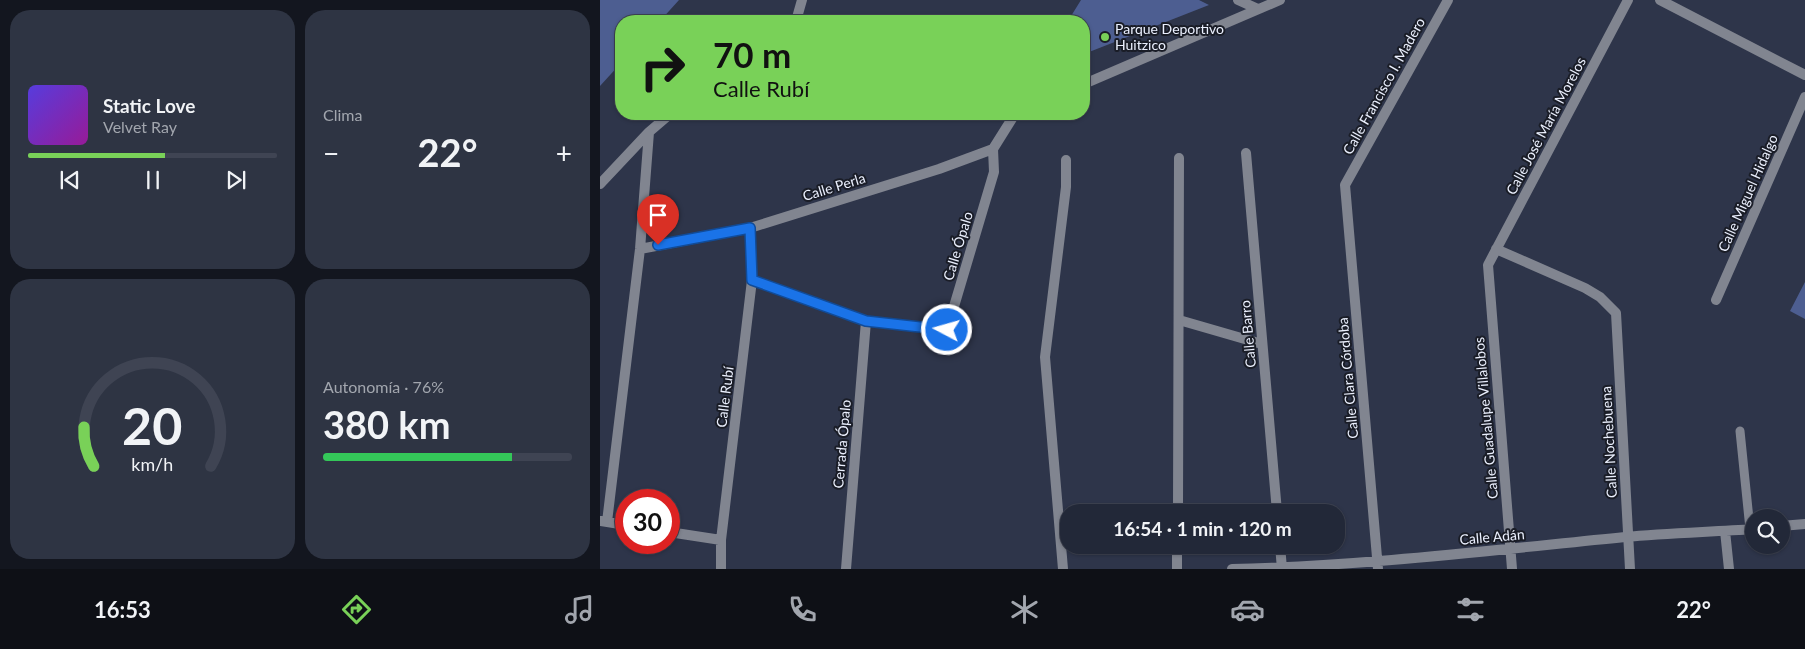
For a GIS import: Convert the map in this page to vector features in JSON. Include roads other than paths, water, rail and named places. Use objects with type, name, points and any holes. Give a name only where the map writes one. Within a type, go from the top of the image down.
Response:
[{"type":"street","points":[[798,15],[802,0]]},
{"type":"street","points":[[1238,0],[1258,9]]},
{"type":"street","points":[[1090,81],[1280,0]]},
{"type":"street","name":"Calle Francisco I. Madero","points":[[1345,185],[1448,0]]},
{"type":"street","name":"Calle José María Morelos","points":[[1488,264],[1628,0]]},
{"type":"street","points":[[1660,0],[1805,75]]},
{"type":"street","name":"Calle Miguel Hidalgo","points":[[1716,300],[1805,97]]},
{"type":"street","points":[[600,184],[649,132],[663,120]]},
{"type":"street","points":[[993,149],[1010,120]]},
{"type":"street","points":[[603,522],[640,249],[649,132]]},
{"type":"street","name":"Calle Perla","points":[[640,249],[750,228],[939,170],[993,149]]},
{"type":"street","name":"Calle Ópalo","points":[[752,280],[866,321],[947,330],[994,172],[993,149]]},
{"type":"street","name":"Calle Barro","points":[[1246,153],[1276,504]]},
{"type":"street","points":[[1178,504],[1180,158]]},
{"type":"street","points":[[1063,569],[1045,357],[1066,187],[1066,160]]},
{"type":"street","name":"Calle Clara Córdoba","points":[[1345,185],[1378,565]]},
{"type":"street","name":"Calle Rubí","points":[[721,569],[721,540],[752,280],[750,228]]},
{"type":"street","name":"Calle Nochebuena","points":[[1496,249],[1585,288],[1600,297],[1616,313],[1630,569]]},
{"type":"street","name":"Calle Guadalupe Villalobos","points":[[1488,264],[1512,569]]},
{"type":"street","points":[[1179,320],[1262,344]]},
{"type":"street","name":"Cerrada Ópalo","points":[[846,569],[866,321]]},
{"type":"street","points":[[1790,525],[1805,524]]},
{"type":"street","name":"Calle Adán","points":[[1232,569],[1378,565],[1628,537],[1745,530]]},
{"type":"street","points":[[1725,531],[1729,569]]},
{"type":"street","points":[[680,534],[721,540]]},
{"type":"street","points":[[1177,569],[1178,554]]},
{"type":"street","points":[[1281,554],[1282,568]]},
{"type":"lane","points":[[1740,431],[1750,509]]},
{"type":"place","name":"Parque Deportivo Huitzico","points":[[1105,37]]}]
